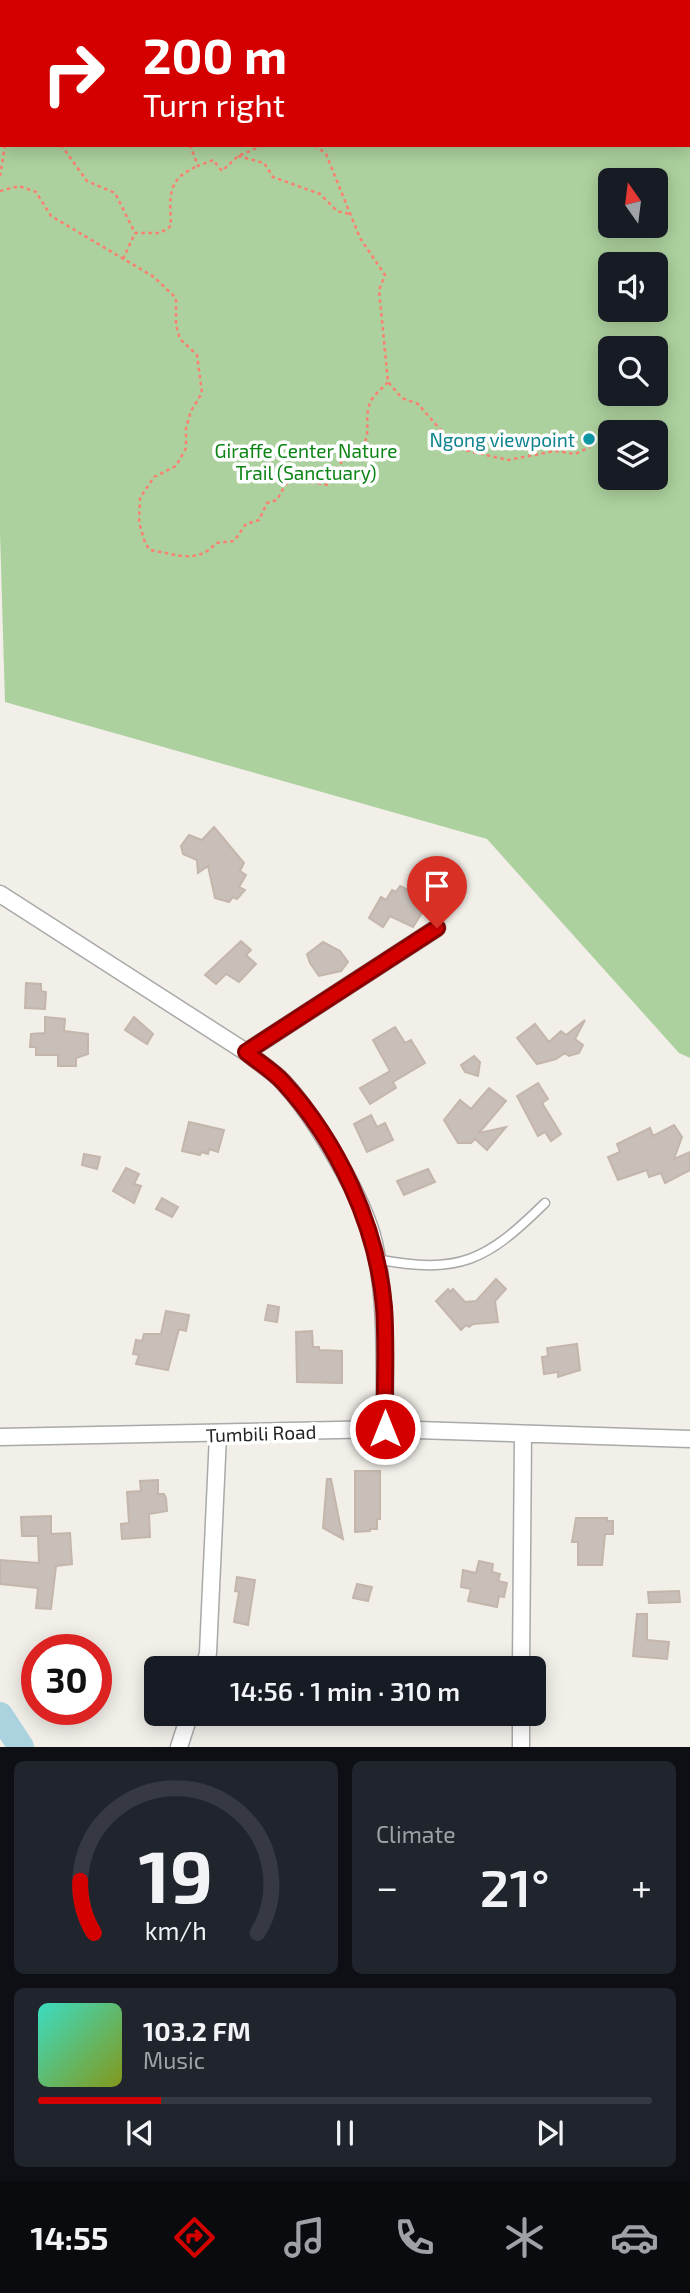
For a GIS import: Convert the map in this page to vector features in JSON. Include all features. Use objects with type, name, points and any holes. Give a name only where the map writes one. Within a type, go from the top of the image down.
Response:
[{"type":"street","points":[[0,894],[246,1052],[282,1081],[340,1164],[374,1241],[384,1307],[385,1429]]},
{"type":"street","points":[[246,1052],[437,928]]},
{"type":"street","name":"Tumbili Road","points":[[0,1437],[218,1435],[385,1429],[690,1439]]},
{"type":"street","points":[[521,1656],[523,1434]]},
{"type":"street","points":[[207,1656],[218,1435]]},
{"type":"street","points":[[179,1747],[186,1726]]},
{"type":"street","points":[[521,1726],[521,1747]]},
{"type":"lane","points":[[376,1259],[419,1267],[447,1265],[476,1257],[511,1237],[545,1203]]},
{"type":"path","points":[[0,176],[5,147]]},
{"type":"path","points":[[62,147],[88,181],[115,193],[135,233]]},
{"type":"path","points":[[191,147],[198,166]]},
{"type":"path","points":[[135,233],[160,233],[171,226],[171,193],[175,180],[182,172],[213,160],[222,172],[238,156],[259,147]]},
{"type":"path","points":[[318,147],[326,155],[360,238],[385,275],[379,290],[388,383],[402,398],[418,404],[446,436],[464,450],[508,460],[555,451],[575,454],[590,447]]},
{"type":"path","points":[[238,156],[264,163],[273,177],[320,194],[337,211],[349,214]]},
{"type":"path","points":[[0,191],[19,186],[36,192],[51,216],[154,277],[176,298],[176,325],[180,339],[197,355],[202,393],[191,411],[186,428],[186,448],[176,466],[154,477],[140,498],[139,522],[150,550],[195,558],[216,543],[234,541],[246,524],[259,520],[267,503],[277,500],[287,482],[300,480],[328,485],[346,454],[358,451],[367,440],[372,399],[388,383]]},
{"type":"path","points":[[123,259],[135,233]]},
{"type":"green space","name":"Giraffe Center Nature Trail (Sanctuary)","points":[[0,147],[690,147],[690,1058],[679,1053],[487,839],[5,702],[0,533]]},
{"type":"building","points":[[214,827],[244,863],[240,871],[246,875],[239,887],[245,890],[237,899],[233,897],[229,902],[215,898],[208,866],[198,873],[197,860],[183,854],[181,846],[189,835],[202,840]]},
{"type":"building","points":[[400,886],[421,896],[417,903],[425,908],[413,927],[390,916],[383,927],[369,918],[381,897],[386,900],[392,890],[396,892]]},
{"type":"building","points":[[241,941],[251,950],[246,955],[256,964],[239,982],[226,974],[216,984],[205,975]]},
{"type":"building","points":[[323,942],[340,951],[348,962],[341,971],[319,976],[307,954]]},
{"type":"building","points":[[26,983],[41,984],[41,991],[46,992],[45,1009],[25,1008]]},
{"type":"building","points":[[45,1017],[65,1019],[64,1031],[88,1034],[88,1054],[76,1058],[76,1066],[58,1066],[58,1055],[36,1055],[36,1047],[30,1047],[31,1034],[45,1033]]},
{"type":"building","points":[[134,1017],[153,1034],[147,1044],[125,1030]]},
{"type":"building","points":[[585,1020],[575,1039],[583,1045],[579,1053],[569,1056],[565,1053],[556,1059],[537,1064],[517,1038],[535,1024],[549,1042],[561,1031],[566,1035]]},
{"type":"building","points":[[395,1027],[405,1043],[411,1040],[425,1063],[393,1082],[396,1088],[370,1104],[360,1088],[390,1071],[373,1040]]},
{"type":"building","points":[[474,1056],[480,1062],[478,1076],[465,1072],[461,1065]]},
{"type":"building","points":[[538,1083],[548,1099],[542,1103],[561,1134],[551,1141],[545,1132],[538,1136],[517,1096]]},
{"type":"building","points":[[489,1088],[506,1101],[479,1133],[506,1127],[487,1150],[475,1139],[471,1143],[458,1143],[444,1120],[460,1100],[471,1109]]},
{"type":"building","points":[[371,1115],[377,1127],[385,1123],[393,1140],[367,1152],[354,1124]]},
{"type":"building","points":[[189,1122],[224,1130],[218,1152],[209,1149],[208,1154],[201,1152],[200,1155],[182,1151]]},
{"type":"building","points":[[674,1125],[682,1137],[674,1159],[690,1152],[690,1170],[665,1183],[661,1173],[649,1177],[647,1170],[618,1180],[608,1157],[620,1152],[617,1144],[650,1128],[653,1136]]},
{"type":"building","points":[[84,1154],[100,1157],[97,1169],[82,1165]]},
{"type":"building","points":[[126,1168],[139,1174],[134,1184],[141,1186],[134,1203],[113,1191]]},
{"type":"building","points":[[428,1169],[435,1182],[404,1195],[397,1181]]},
{"type":"building","points":[[162,1198],[178,1207],[172,1217],[156,1209]]},
{"type":"building","points":[[496,1279],[506,1289],[495,1301],[498,1322],[473,1324],[469,1327],[466,1325],[461,1330],[436,1301],[448,1289],[450,1292],[453,1289],[465,1302],[476,1301]]},
{"type":"building","points":[[268,1305],[279,1307],[277,1322],[265,1320]]},
{"type":"building","points":[[166,1311],[189,1315],[186,1331],[179,1329],[168,1370],[136,1364],[139,1355],[133,1354],[136,1340],[142,1341],[144,1334],[161,1334]]},
{"type":"building","points":[[312,1331],[313,1347],[319,1347],[319,1350],[342,1351],[342,1383],[297,1382],[296,1332]]},
{"type":"building","points":[[577,1344],[580,1370],[558,1377],[558,1372],[544,1374],[542,1357],[548,1356],[547,1348]]},
{"type":"building","points":[[355,1471],[380,1471],[380,1519],[377,1519],[377,1529],[355,1532]]},
{"type":"building","points":[[327,1479],[331,1479],[343,1539],[323,1528]]},
{"type":"building","points":[[158,1480],[158,1494],[164,1494],[167,1511],[149,1514],[150,1537],[122,1539],[121,1524],[129,1523],[127,1492],[141,1491],[140,1481]]},
{"type":"building","points":[[51,1516],[51,1534],[70,1533],[72,1564],[56,1566],[51,1609],[36,1608],[38,1588],[0,1584],[0,1560],[39,1563],[38,1536],[22,1536],[21,1517]]},
{"type":"building","points":[[576,1518],[607,1518],[607,1521],[613,1521],[613,1534],[605,1534],[602,1565],[578,1565],[578,1542],[572,1542]]},
{"type":"building","points":[[479,1561],[493,1564],[492,1572],[500,1574],[498,1581],[507,1583],[504,1597],[499,1596],[497,1607],[468,1601],[471,1589],[461,1587],[463,1570],[476,1573]]},
{"type":"building","points":[[237,1577],[255,1580],[248,1625],[234,1622],[239,1592],[235,1591]]},
{"type":"building","points":[[357,1584],[372,1587],[368,1601],[353,1598]]},
{"type":"building","points":[[679,1591],[680,1602],[649,1603],[648,1592]]},
{"type":"building","points":[[637,1614],[647,1614],[647,1640],[669,1642],[667,1659],[633,1656]]},
{"type":"waterway","points":[[0,1715],[21,1747]]},
{"type":"place","name":"Ngong viewpoint","points":[[589,439]]},
{"type":"route","points":[[385,1429],[384,1307],[374,1241],[340,1164],[312,1119],[282,1081],[246,1052],[437,928]]}]
